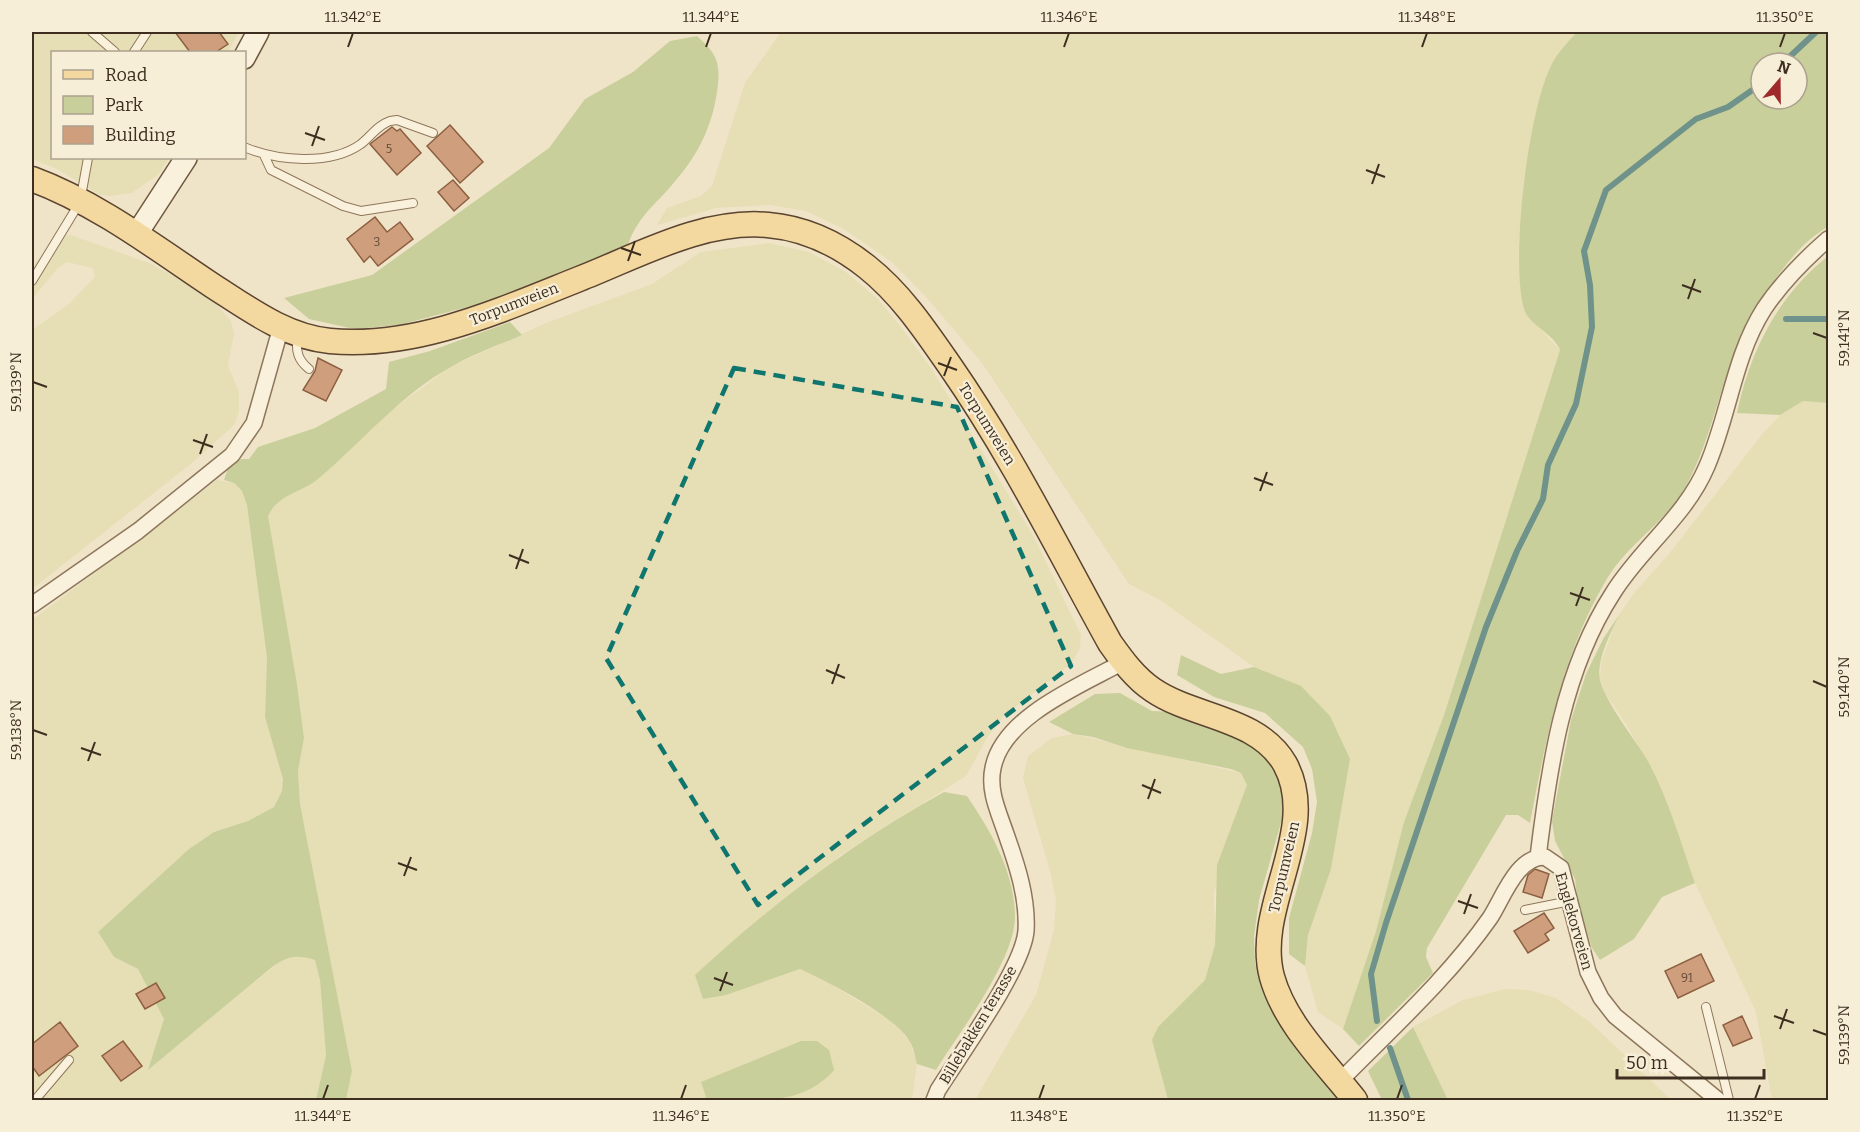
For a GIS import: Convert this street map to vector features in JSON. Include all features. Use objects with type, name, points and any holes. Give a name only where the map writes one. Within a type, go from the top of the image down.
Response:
[{"type":"main road","points":[[246,54],[258,32]]},
{"type":"main road","points":[[136,236],[185,159]]},
{"type":"main road","name":"Torpumveien","points":[[32,179],[80,202],[259,316],[289,330],[330,341],[370,341],[463,323],[687,237],[734,225],[770,225],[801,231],[826,240],[866,266],[914,314],[996,435],[1110,643],[1123,662],[1151,689],[1167,699],[1246,729],[1257,736],[1284,762],[1292,779],[1296,805],[1270,927],[1269,962],[1279,995],[1308,1041],[1355,1101]]},
{"type":"street","points":[[1340,1081],[1436,983],[1478,935],[1518,872],[1532,858],[1538,857],[1549,770],[1561,721],[1578,667],[1599,617],[1613,592],[1692,497],[1708,465],[1749,339],[1764,309],[1799,264],[1828,239]]},
{"type":"street","points":[[32,605],[138,531],[232,455],[254,423],[289,330]]},
{"type":"street","name":"Billebakken terasse","points":[[934,1101],[938,1090],[1005,983],[1017,960],[1026,934],[1024,894],[993,796],[993,769],[998,754],[1015,728],[1040,708],[1123,662]]},
{"type":"street","name":"Englekorveien","points":[[1538,857],[1552,859],[1561,868],[1588,972],[1601,998],[1615,1016],[1718,1101]]},
{"type":"lane","points":[[92,32],[114,51]]},
{"type":"lane","points":[[135,51],[147,32]]},
{"type":"lane","points":[[246,148],[264,155],[298,158],[343,154],[390,121],[398,120],[433,133]]},
{"type":"lane","points":[[264,155],[271,170],[343,206],[361,212],[414,203]]},
{"type":"lane","points":[[32,281],[80,202],[88,159]]},
{"type":"lane","points":[[289,330],[300,362],[309,369]]},
{"type":"lane","points":[[1525,910],[1570,902]]},
{"type":"lane","points":[[1706,1007],[1729,1101]]},
{"type":"lane","points":[[35,1101],[69,1060]]},
{"type":"highlighted area","points":[[734,368],[957,407],[1071,666],[758,905],[606,658]]},
{"type":"shaded area","points":[[32,32],[239,32],[229,51],[51,51],[51,159],[168,159],[159,174],[132,193],[110,196],[100,195],[57,169],[32,159]]},
{"type":"shaded area","points":[[781,32],[1577,32],[1565,45],[1531,139],[1519,241],[1525,312],[1560,350],[1444,715],[1404,822],[1376,931],[1343,1029],[1318,1012],[1305,966],[1308,935],[1331,869],[1350,759],[1263,670],[1254,667],[1160,600],[1129,584],[982,363],[927,298],[893,263],[844,229],[806,211],[770,205],[716,208],[657,225],[667,208],[701,196],[712,186],[745,83]]},
{"type":"shaded area","points":[[71,235],[149,263],[174,276],[217,305],[231,321],[234,334],[228,366],[239,392],[239,412],[234,425],[192,463],[32,589],[32,330],[68,305],[95,277],[93,268],[67,262],[58,268],[32,299],[32,267],[53,243],[62,236]]},
{"type":"shaded area","points":[[769,243],[809,252],[846,272],[878,299],[901,327],[931,368],[1033,535],[1081,635],[1080,648],[1071,664],[1003,717],[987,738],[966,776],[838,857],[726,995],[800,969],[821,978],[891,1021],[910,1041],[917,1064],[912,1100],[779,1100],[823,1082],[816,1041],[801,1041],[702,1082],[707,1100],[346,1100],[352,1071],[300,804],[298,771],[304,738],[297,684],[271,543],[268,516],[272,506],[315,481],[387,414],[450,367],[546,323],[652,284],[701,252]]},
{"type":"shaded area","points":[[1803,401],[1828,403],[1828,1100],[1772,1100],[1756,1012],[1695,883],[1666,801],[1629,729],[1605,693],[1600,679],[1601,663],[1613,629],[1619,615],[1634,593],[1668,555],[1764,432],[1780,415]]},
{"type":"shaded area","points":[[217,480],[234,483],[242,491],[247,505],[267,658],[265,717],[283,779],[282,791],[274,807],[248,821],[214,832],[189,849],[98,932],[114,957],[138,969],[165,1019],[149,1069],[283,959],[297,955],[315,960],[320,980],[326,1055],[316,1100],[32,1100],[32,620]]},
{"type":"shaded area","points":[[1073,734],[1241,773],[1247,785],[1214,892],[1215,945],[1212,959],[1205,980],[1171,1014],[1152,1040],[1168,1100],[975,1100],[1036,995],[1054,930],[1056,900],[1023,778],[1028,756],[1052,738]]},
{"type":"shaded area","points":[[1505,989],[1529,990],[1556,998],[1590,1022],[1671,1100],[1448,1100],[1413,1027],[1463,1000]]},
{"type":"green space","points":[[1577,32],[1828,32],[1828,227],[1798,251],[1759,303],[1734,353],[1704,445],[1685,488],[1668,511],[1617,565],[1592,606],[1579,635],[1558,696],[1530,823],[1518,815],[1506,815],[1427,948],[1426,957],[1433,973],[1359,1046],[1343,1029],[1376,931],[1404,822],[1444,715],[1560,350],[1553,339],[1531,320],[1524,309],[1520,286],[1519,256],[1524,185],[1536,114],[1543,85],[1554,60]]},
{"type":"green space","points":[[697,36],[714,54],[718,67],[717,92],[712,116],[692,159],[637,225],[628,245],[483,303],[399,325],[354,329],[309,319],[284,298],[372,275],[549,148],[585,99],[633,72],[670,41]]},
{"type":"green space","points":[[1828,256],[1828,403],[1803,401],[1780,415],[1737,413],[1750,368],[1769,326],[1795,289]]},
{"type":"green space","points":[[510,322],[522,335],[468,358],[432,378],[398,405],[318,479],[284,498],[268,516],[304,738],[298,771],[300,804],[352,1071],[346,1100],[316,1100],[326,1055],[320,980],[315,960],[302,957],[292,957],[271,968],[148,1070],[164,1019],[138,969],[114,957],[98,932],[189,849],[214,832],[248,821],[274,807],[282,791],[283,779],[265,717],[267,658],[247,505],[242,491],[234,483],[224,480],[228,468],[241,459],[249,459],[258,447],[315,428],[386,389],[389,362],[430,351]]},
{"type":"green space","points":[[1619,615],[1602,655],[1600,680],[1608,700],[1656,777],[1695,883],[1662,897],[1634,939],[1600,960],[1592,948],[1578,905],[1575,879],[1555,841],[1552,821],[1571,720],[1586,674],[1603,639]]},
{"type":"green space","points":[[1181,655],[1221,674],[1254,667],[1301,686],[1330,716],[1350,759],[1331,869],[1308,935],[1305,966],[1289,954],[1289,918],[1312,833],[1317,802],[1312,769],[1303,747],[1265,713],[1214,697],[1177,675]]},
{"type":"green space","points":[[1120,693],[1152,711],[1175,712],[1219,727],[1252,745],[1271,762],[1283,782],[1286,805],[1259,900],[1254,937],[1255,963],[1264,988],[1308,1054],[1324,1083],[1338,1100],[1168,1100],[1152,1040],[1158,1027],[1205,980],[1215,945],[1217,865],[1247,785],[1241,773],[1231,769],[1127,748],[1093,737],[1073,734],[1049,722],[1095,694]]},
{"type":"green space","points":[[944,792],[967,796],[985,823],[1000,853],[1011,884],[1015,917],[1013,934],[996,975],[936,1070],[917,1064],[910,1042],[903,1032],[877,1011],[800,969],[726,995],[703,999],[695,975],[754,923],[846,853],[910,811]]},
{"type":"green space","points":[[1413,1027],[1448,1100],[1382,1100],[1368,1071]]},
{"type":"green space","points":[[801,1041],[817,1041],[829,1050],[834,1070],[821,1082],[792,1096],[775,1099],[707,1100],[701,1082]]},
{"type":"building","points":[[175,32],[219,32],[228,44],[218,51],[189,51]]},
{"type":"building","points":[[450,125],[483,162],[460,183],[427,146]]},
{"type":"building","points":[[392,127],[397,131],[400,129],[421,153],[397,175],[370,144]]},
{"type":"building","points":[[453,180],[469,198],[454,211],[438,192]]},
{"type":"building","points":[[375,217],[387,232],[400,222],[413,239],[378,266],[370,256],[364,262],[347,239]]},
{"type":"building","points":[[318,358],[342,370],[326,401],[303,390],[315,371]]},
{"type":"building","points":[[1535,869],[1549,874],[1542,898],[1523,892],[1528,875]]},
{"type":"building","points":[[1544,913],[1554,928],[1545,934],[1549,940],[1528,953],[1514,931]]},
{"type":"building","points":[[1701,954],[1714,981],[1678,998],[1665,971]]},
{"type":"building","points":[[156,983],[165,998],[145,1009],[136,994]]},
{"type":"building","points":[[1742,1016],[1752,1038],[1733,1046],[1723,1025]]},
{"type":"building","points":[[60,1022],[78,1046],[39,1076],[32,1066],[32,1044]]},
{"type":"building","points":[[123,1041],[142,1066],[121,1081],[102,1056]]},
{"type":"waterway","points":[[1796,51],[1816,32]]},
{"type":"waterway","points":[[1377,1021],[1371,974],[1386,923],[1486,627],[1517,551],[1543,499],[1548,465],[1576,404],[1592,327],[1590,285],[1584,251],[1606,190],[1696,119],[1728,107],[1749,92]]},
{"type":"waterway","points":[[1786,319],[1828,319]]},
{"type":"waterway","points":[[1390,1048],[1408,1100]]}]
